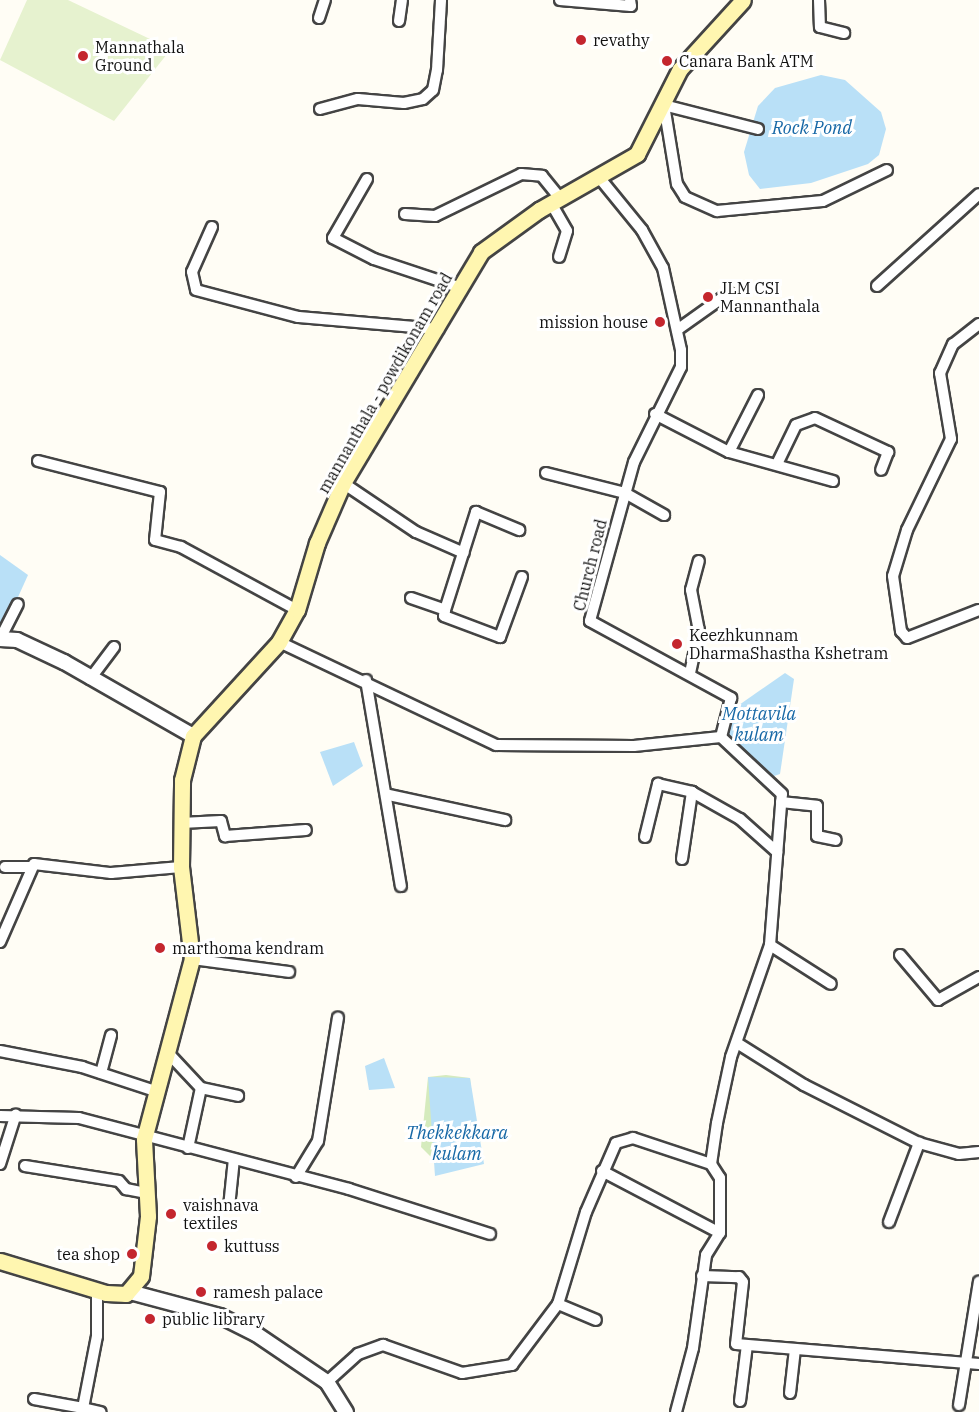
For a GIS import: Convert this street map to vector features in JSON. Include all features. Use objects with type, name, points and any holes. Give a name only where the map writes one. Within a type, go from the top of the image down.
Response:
[{"type":"main road","name":"mannanthala - powdikonam road","points":[[130,1292],[141,1276],[146,1252],[144,1139],[154,1091],[170,1055],[192,959],[181,867],[181,823],[183,765],[193,736],[279,642],[297,610],[317,543],[343,483],[438,329],[482,252],[555,201],[637,154],[664,105],[680,69],[744,0]]},
{"type":"main road","points":[[0,1261],[97,1292],[130,1292]]},
{"type":"street","points":[[319,18],[325,0]]},
{"type":"street","points":[[399,21],[402,0]]},
{"type":"street","points":[[320,109],[358,99],[404,103],[423,99],[433,90],[437,70],[441,0]]},
{"type":"street","points":[[560,0],[631,6],[630,0]]},
{"type":"street","points":[[819,0],[820,27],[844,33]]},
{"type":"street","points":[[758,129],[664,105],[676,184],[699,207],[717,211],[823,201],[887,170]]},
{"type":"street","points":[[405,214],[435,216],[521,174],[542,176],[567,231],[559,257]]},
{"type":"street","name":"Church road","points":[[598,176],[642,230],[663,268],[677,330],[681,367],[656,414],[625,493],[591,621],[690,673],[731,698],[721,737]]},
{"type":"street","points":[[367,179],[333,238],[374,259],[461,288]]},
{"type":"street","points":[[877,286],[979,194]]},
{"type":"street","points":[[212,227],[192,272],[196,290],[298,317],[438,329]]},
{"type":"street","points":[[677,330],[729,293]]},
{"type":"street","points":[[979,324],[953,344],[940,373],[951,439],[908,530],[894,576],[901,631],[907,638],[979,610]]},
{"type":"street","points":[[729,452],[758,395]]},
{"type":"street","points":[[656,414],[729,452],[778,462],[832,481]]},
{"type":"street","points":[[778,462],[796,425],[815,418],[888,452],[881,470]]},
{"type":"street","points":[[38,461],[160,492],[156,540],[181,548],[297,610]]},
{"type":"street","points":[[546,473],[625,493],[664,514]]},
{"type":"street","points":[[343,483],[416,532],[464,552]]},
{"type":"street","points":[[519,530],[476,512],[444,616],[500,637],[522,577]]},
{"type":"street","points":[[690,673],[699,630],[691,590],[699,561]]},
{"type":"street","points":[[411,598],[445,610]]},
{"type":"street","points":[[18,604],[0,639],[17,639],[193,736]]},
{"type":"street","points":[[279,642],[366,680],[496,745],[634,746],[721,737],[780,788],[781,802],[770,945],[737,1043],[711,1164]]},
{"type":"street","points":[[90,679],[114,647]]},
{"type":"street","points":[[366,680],[389,795],[400,886]]},
{"type":"street","points":[[645,837],[658,784],[692,792],[740,819],[777,852]]},
{"type":"street","points":[[682,859],[692,792]]},
{"type":"street","points":[[389,795],[505,820]]},
{"type":"street","points":[[781,802],[817,806],[817,836],[836,840]]},
{"type":"street","points":[[181,823],[221,821],[225,836],[306,830]]},
{"type":"street","points":[[5,867],[111,873],[181,867]]},
{"type":"street","points":[[0,942],[21,902],[30,867]]},
{"type":"street","points":[[770,945],[831,984]]},
{"type":"street","points":[[900,955],[938,1000],[979,977]]},
{"type":"street","points":[[192,959],[289,972]]},
{"type":"street","points":[[296,1178],[318,1140],[338,1018]]},
{"type":"street","points":[[101,1073],[111,1035]]},
{"type":"street","points":[[737,1043],[804,1085],[919,1143],[959,1154],[979,1152]]},
{"type":"street","points":[[0,1051],[101,1073],[154,1091]]},
{"type":"street","points":[[170,1055],[201,1088],[238,1096]]},
{"type":"street","points":[[188,1148],[201,1088]]},
{"type":"street","points":[[0,1116],[16,1114],[79,1118],[144,1139],[234,1160],[490,1234]]},
{"type":"street","points":[[0,1164],[16,1114]]},
{"type":"street","points":[[327,1382],[358,1354],[383,1345],[462,1372],[512,1365],[558,1304],[602,1171],[613,1147],[625,1137],[711,1164],[720,1178],[720,1233],[708,1248],[693,1348],[676,1412]]},
{"type":"street","points":[[889,1222],[919,1143]]},
{"type":"street","points":[[229,1207],[234,1160]]},
{"type":"street","points":[[25,1166],[119,1181],[146,1193]]},
{"type":"street","points":[[602,1171],[720,1233]]},
{"type":"street","points":[[702,1276],[739,1277],[743,1282],[736,1344],[962,1366],[979,1364]]},
{"type":"street","points":[[959,1405],[962,1366],[979,1282]]},
{"type":"street","points":[[83,1408],[97,1329],[97,1292]]},
{"type":"street","points":[[130,1292],[220,1316],[299,1360],[327,1382],[346,1412]]},
{"type":"street","points":[[558,1304],[596,1320]]},
{"type":"street","points":[[740,1401],[747,1345]]},
{"type":"street","points":[[790,1393],[795,1349]]},
{"type":"street","points":[[34,1399],[101,1412]]},
{"type":"green space","name":"Mannathala Ground","points":[[27,0],[68,0],[171,49],[114,121],[0,60]]},
{"type":"green space","name":"Thekkekkara kulam","points":[[446,1075],[470,1078],[473,1108],[454,1162],[431,1157],[421,1147],[428,1077]]},
{"type":"water","name":"Rock Pond","points":[[821,75],[845,80],[881,112],[886,129],[879,155],[868,164],[811,183],[760,189],[749,175],[744,152],[758,106],[775,88]]},
{"type":"water","points":[[0,555],[28,575],[4,628],[0,625]]},
{"type":"water","name":"Mottavila kulam","points":[[785,673],[794,679],[780,774],[774,776],[728,735],[729,723],[739,705]]},
{"type":"water","points":[[354,742],[363,766],[333,786],[320,752]]},
{"type":"water","points":[[384,1058],[395,1088],[369,1090],[365,1066]]},
{"type":"water","name":"Thekkekkara kulam","points":[[428,1077],[470,1078],[484,1164],[435,1176]]},
{"type":"place","name":"revathy","points":[[581,40]]},
{"type":"place","name":"Mannathala Ground","points":[[83,56]]},
{"type":"place","name":"Canara Bank ATM","points":[[667,61]]},
{"type":"place","name":"JLM CSI Mannanthala","points":[[708,297]]},
{"type":"place","name":"mission house","points":[[660,322]]},
{"type":"place","name":"Keezhkunnam DharmaShastha Kshetram","points":[[677,644]]},
{"type":"place","name":"marthoma kendram","points":[[160,948]]},
{"type":"place","name":"vaishnava textiles","points":[[171,1214]]},
{"type":"place","name":"kuttuss","points":[[212,1246]]},
{"type":"place","name":"tea shop","points":[[132,1254]]},
{"type":"place","name":"ramesh palace","points":[[201,1292]]},
{"type":"place","name":"public library","points":[[150,1319]]}]
